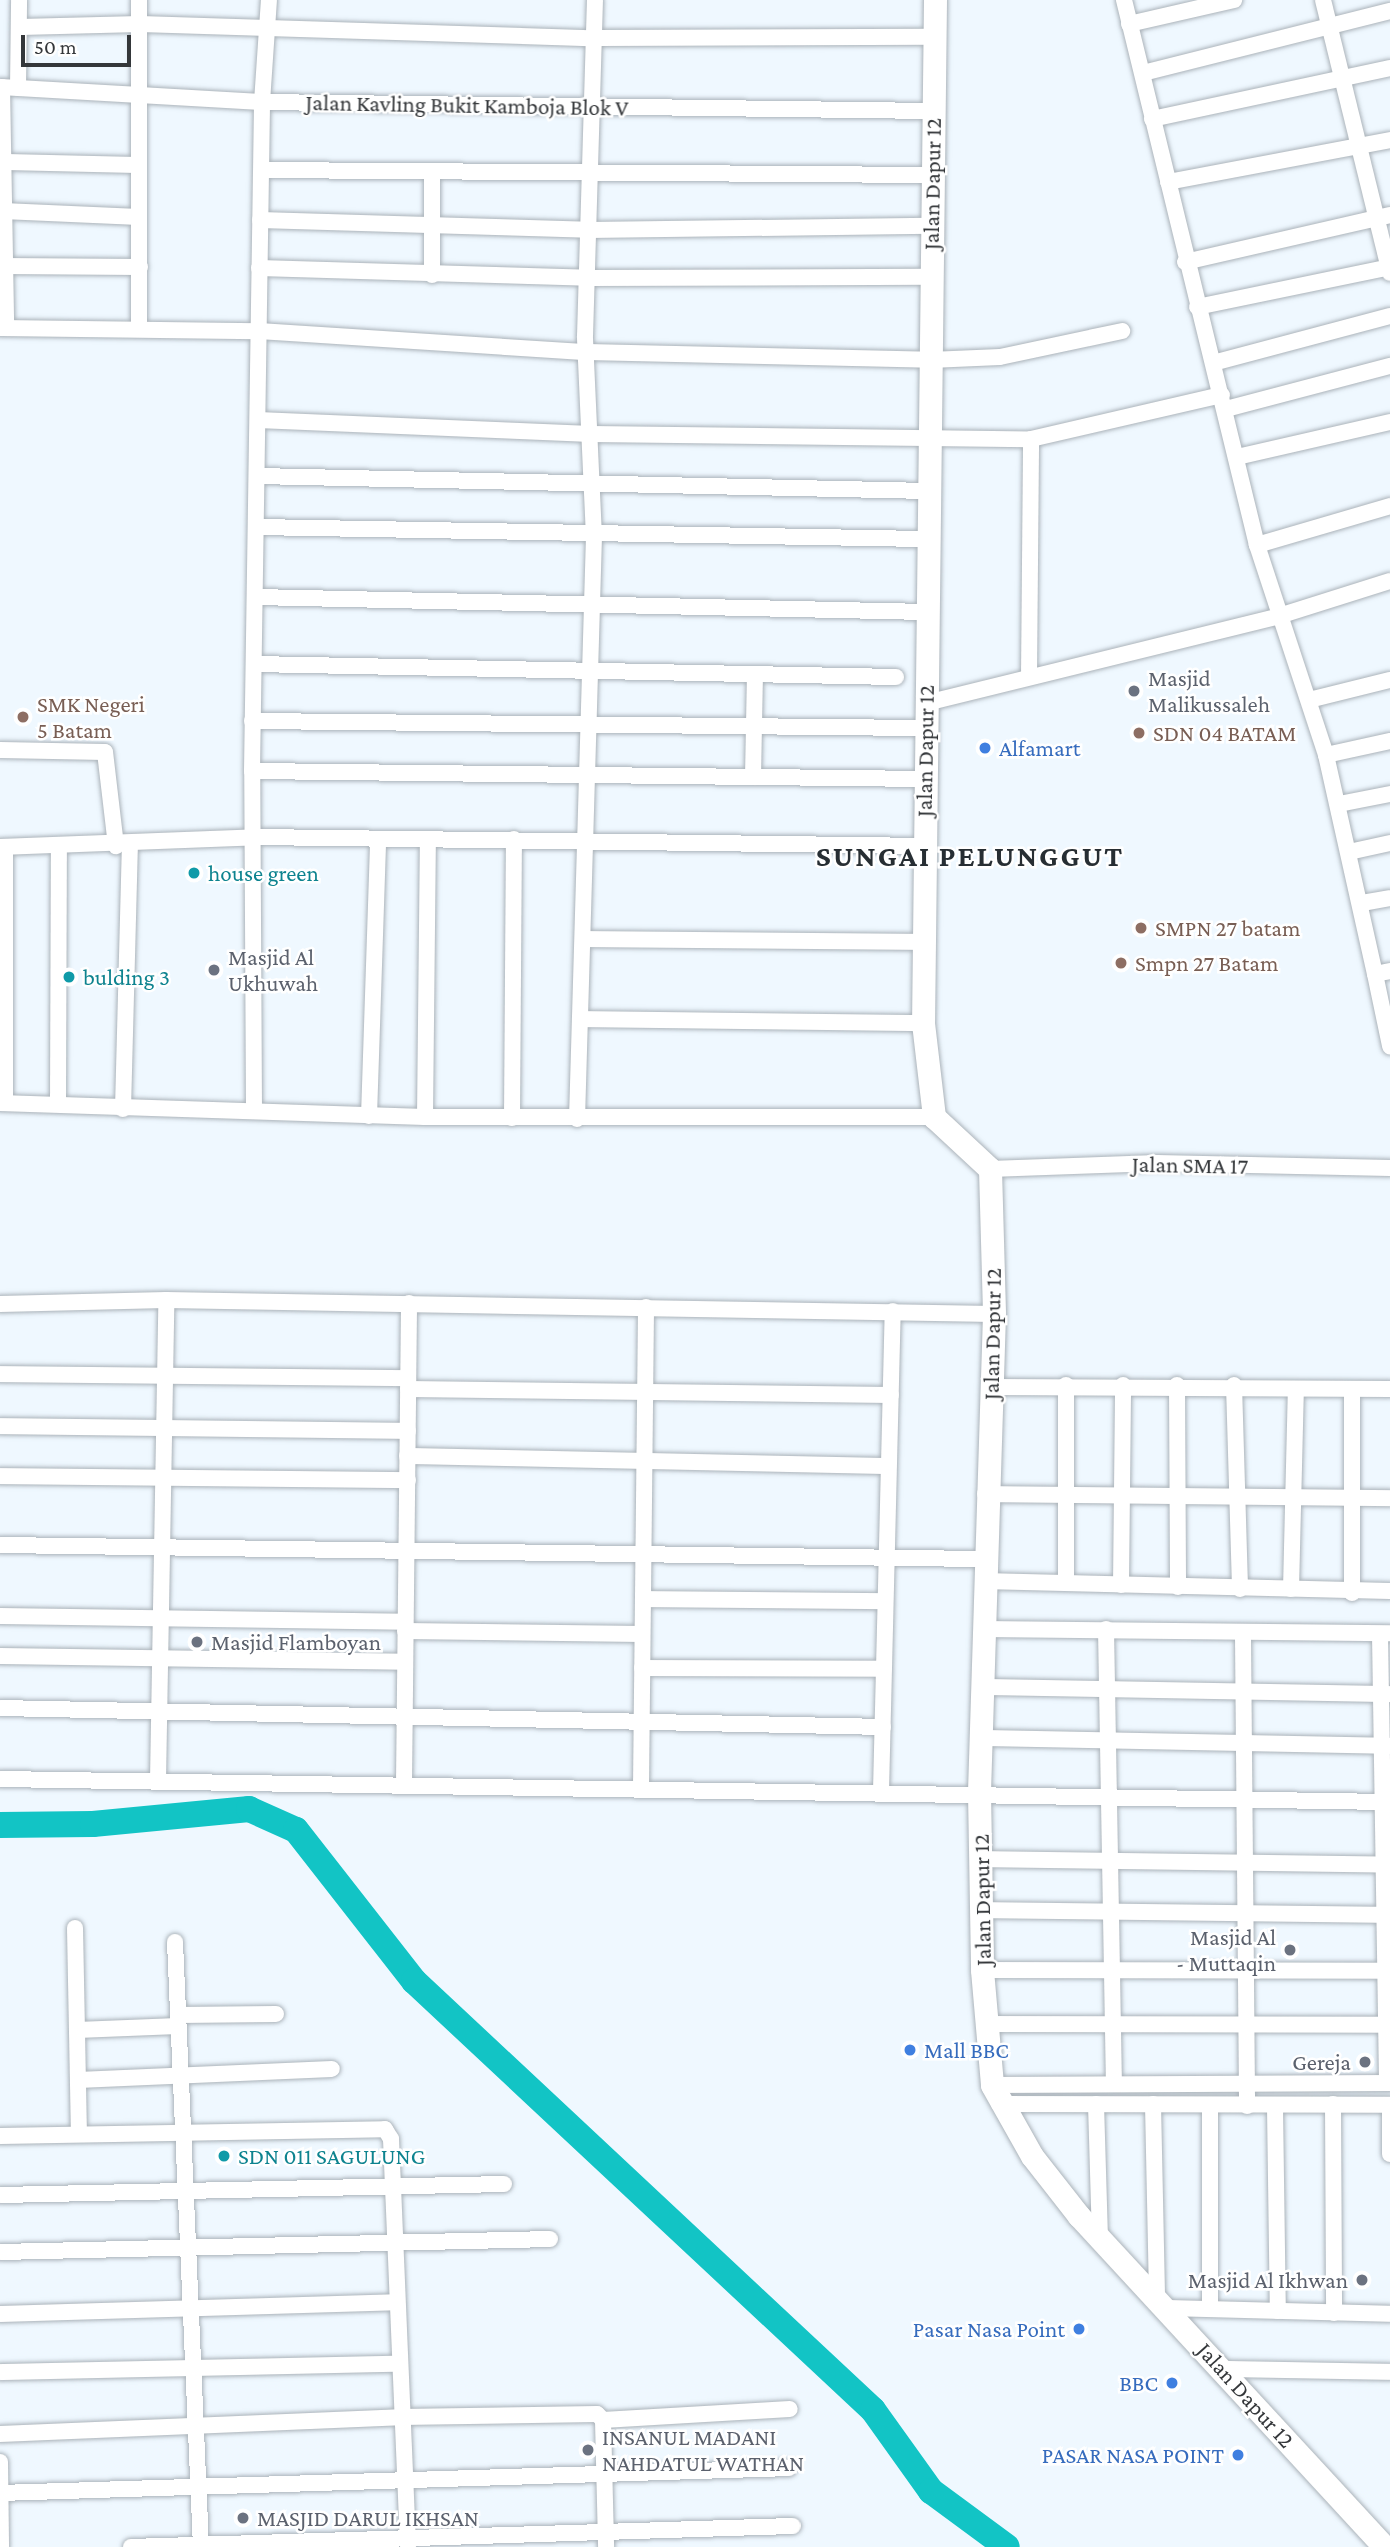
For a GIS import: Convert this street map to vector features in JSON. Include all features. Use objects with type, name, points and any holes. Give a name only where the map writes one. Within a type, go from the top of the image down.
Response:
[{"type":"street","points":[[19,0],[20,27],[7,88],[3,328],[139,327],[259,331],[587,352],[930,360],[1000,358],[1122,331]]},
{"type":"street","points":[[139,0],[143,91],[137,165],[139,327]]},
{"type":"street","points":[[254,1110],[257,837],[252,771],[252,721],[262,102],[269,0]]},
{"type":"street","points":[[577,1119],[586,939],[594,537],[587,278],[598,38],[595,0]]},
{"type":"street","name":"Jalan Dapur 12","points":[[934,1118],[923,1023],[923,779],[935,0]]},
{"type":"street","points":[[1124,0],[1185,262],[1224,402],[1257,545],[1326,755],[1362,903],[1383,973],[1390,1046]]},
{"type":"street","points":[[1129,24],[1234,0]]},
{"type":"street","points":[[1197,307],[1389,269],[1383,217],[1357,150],[1323,0]]},
{"type":"street","points":[[1143,74],[1390,11]]},
{"type":"street","points":[[20,27],[139,24],[266,31],[598,38],[934,37]]},
{"type":"street","points":[[1152,119],[1343,81],[1390,68]]},
{"type":"street","name":"Jalan Kavling Bukit Kamboja Blok V","points":[[7,88],[143,91],[262,102],[934,111]]},
{"type":"street","points":[[1168,182],[1357,150],[1390,140]]},
{"type":"street","points":[[6,162],[137,165]]},
{"type":"street","points":[[262,170],[590,175],[933,175]]},
{"type":"street","points":[[432,171],[432,275]]},
{"type":"street","points":[[4,211],[139,217]]},
{"type":"street","points":[[1185,262],[1383,217]]},
{"type":"street","points":[[260,220],[588,230],[932,226]]},
{"type":"street","points":[[3,266],[140,267]]},
{"type":"street","points":[[259,268],[587,278],[930,277]]},
{"type":"street","points":[[1213,363],[1390,316]]},
{"type":"street","points":[[257,420],[590,434],[1031,439],[1224,402],[1390,366]]},
{"type":"street","points":[[1237,457],[1390,422]]},
{"type":"street","points":[[1029,677],[1031,439]]},
{"type":"street","points":[[257,476],[592,486],[927,491]]},
{"type":"street","points":[[1257,545],[1390,506]]},
{"type":"street","points":[[256,527],[594,537],[925,539]]},
{"type":"street","points":[[926,702],[1279,616],[1390,581]]},
{"type":"street","points":[[255,597],[926,612]]},
{"type":"street","points":[[254,664],[590,674],[896,677]]},
{"type":"street","points":[[752,777],[755,676]]},
{"type":"street","points":[[1309,699],[1390,681]]},
{"type":"street","points":[[252,721],[589,722],[925,728]]},
{"type":"street","points":[[1326,755],[1390,741]]},
{"type":"street","points":[[0,750],[107,755],[122,846],[123,1109]]},
{"type":"street","points":[[252,771],[923,779]]},
{"type":"street","points":[[1339,804],[1390,794]]},
{"type":"street","points":[[924,846],[587,839],[257,837],[122,846],[2,847],[2,1103],[425,1117],[934,1118],[990,1169]]},
{"type":"street","points":[[369,1116],[378,839]]},
{"type":"street","points":[[512,1118],[514,839]]},
{"type":"street","points":[[425,1117],[428,840]]},
{"type":"street","points":[[1349,852],[1390,843]]},
{"type":"street","points":[[58,1104],[59,845]]},
{"type":"street","points":[[1362,903],[1390,898]]},
{"type":"street","points":[[586,939],[924,942]]},
{"type":"street","points":[[583,1019],[923,1023]]},
{"type":"street","name":"Jalan SMA 17","points":[[990,1169],[1157,1163],[1390,1168]]},
{"type":"street","name":"Jalan Dapur 12","points":[[990,1169],[994,1314],[985,1494],[979,1792],[982,1970],[995,2094],[1032,2156],[1100,2239],[1384,2547]]},
{"type":"street","points":[[0,1304],[166,1300],[994,1314]]},
{"type":"street","points":[[158,1782],[166,1300]]},
{"type":"street","points":[[404,1784],[409,1303]]},
{"type":"street","points":[[641,1787],[646,1307]]},
{"type":"street","points":[[881,1791],[893,1311]]},
{"type":"street","points":[[0,1374],[164,1376],[644,1392],[891,1395]]},
{"type":"street","points":[[1066,1385],[1066,1583]]},
{"type":"street","points":[[1121,1585],[1123,1385]]},
{"type":"street","points":[[1177,1385],[1178,1587]]},
{"type":"street","points":[[992,1387],[1234,1385],[1296,1390],[1390,1389]]},
{"type":"street","points":[[1234,1385],[1240,1589]]},
{"type":"street","points":[[1352,1389],[1352,1593]]},
{"type":"street","points":[[1291,1589],[1296,1390]]},
{"type":"street","points":[[0,1426],[408,1431]]},
{"type":"street","points":[[407,1456],[888,1466]]},
{"type":"street","points":[[0,1476],[408,1480]]},
{"type":"street","points":[[985,1494],[1390,1498]]},
{"type":"street","points":[[0,1545],[887,1558],[1066,1583],[1352,1593],[1390,1591]]},
{"type":"street","points":[[643,1599],[885,1601]]},
{"type":"street","points":[[0,1616],[642,1634]]},
{"type":"street","points":[[982,1629],[1106,1629],[1243,1637],[1385,1633],[1388,2083],[1246,2086],[1114,2084],[995,2094]]},
{"type":"street","points":[[1106,1629],[1114,2084]]},
{"type":"street","points":[[1243,1637],[1241,1690],[1247,2106]]},
{"type":"street","points":[[0,1656],[405,1662]]},
{"type":"street","points":[[642,1668],[884,1669]]},
{"type":"street","points":[[981,1687],[1385,1694]]},
{"type":"street","points":[[0,1708],[404,1714],[642,1724],[883,1727]]},
{"type":"street","points":[[981,1738],[1386,1746]]},
{"type":"street","points":[[0,1779],[1109,1794],[1386,1802]]},
{"type":"street","points":[[982,1859],[1388,1865]]},
{"type":"street","points":[[981,1910],[1387,1915]]},
{"type":"street","points":[[75,1928],[79,2134]]},
{"type":"street","points":[[176,1942],[182,2131],[188,2188],[191,2365],[197,2426],[197,2488],[201,2544]]},
{"type":"street","points":[[982,1970],[1388,1971]]},
{"type":"street","points":[[77,2030],[276,2014]]},
{"type":"street","points":[[986,2024],[1388,2026]]},
{"type":"street","points":[[78,2080],[331,2069]]},
{"type":"street","points":[[995,2094],[1096,2104],[1210,2107],[1390,2105],[1390,2154]]},
{"type":"street","points":[[1096,2104],[1100,2239]]},
{"type":"street","points":[[1153,2104],[1162,2304],[1334,2314],[1390,2314]]},
{"type":"street","points":[[1333,2104],[1334,2314]]},
{"type":"street","points":[[1210,2107],[1210,2308]]},
{"type":"street","points":[[1275,2107],[1278,2311]]},
{"type":"street","points":[[0,2136],[379,2126],[391,2139],[400,2417],[408,2542]]},
{"type":"street","points":[[0,2195],[188,2188],[504,2184]]},
{"type":"street","points":[[0,2252],[189,2251],[550,2239]]},
{"type":"street","points":[[0,2314],[396,2302]]},
{"type":"street","points":[[0,2372],[191,2365],[398,2364]]},
{"type":"street","points":[[1222,2369],[1390,2372]]},
{"type":"street","points":[[603,2420],[790,2409]]},
{"type":"street","points":[[0,2434],[400,2417],[597,2414],[603,2420],[607,2476],[606,2541]]},
{"type":"street","points":[[0,2462],[1,2547]]},
{"type":"street","points":[[1,2493],[607,2476],[789,2468]]},
{"type":"street","points":[[131,2547],[201,2544],[606,2541],[793,2526]]},
{"type":"waterway","points":[[0,1825],[93,1824],[249,1809],[296,1830],[414,1981],[873,2410],[931,2491],[1007,2547]]},
{"type":"place","name":"Masjid Malikussaleh","points":[[1134,691]]},
{"type":"place","name":"SMK Negeri 5 Batam","points":[[23,717]]},
{"type":"place","name":"SDN 04 BATAM","points":[[1139,733]]},
{"type":"place","name":"Alfamart","points":[[985,748]]},
{"type":"place","name":"house green","points":[[194,873]]},
{"type":"place","name":"SMPN 27 batam","points":[[1141,928]]},
{"type":"place","name":"Smpn 27 Batam","points":[[1121,963]]},
{"type":"place","name":"Masjid Al Ukhuwah","points":[[214,970]]},
{"type":"place","name":"bulding 3","points":[[69,977]]},
{"type":"place","name":"Masjid Flamboyan","points":[[197,1642]]},
{"type":"place","name":"Masjid Al - Muttaqin","points":[[1290,1950]]},
{"type":"place","name":"Mall BBC","points":[[910,2050]]},
{"type":"place","name":"Gereja","points":[[1365,2062]]},
{"type":"place","name":"SDN 011 SAGULUNG","points":[[224,2156]]},
{"type":"place","name":"Masjid Al Ikhwan","points":[[1362,2280]]},
{"type":"place","name":"Pasar Nasa Point","points":[[1079,2329]]},
{"type":"place","name":"BBC","points":[[1172,2383]]},
{"type":"place","name":"INSANUL MADANI NAHDATUL WATHAN","points":[[588,2450]]},
{"type":"place","name":"PASAR NASA POINT","points":[[1238,2455]]},
{"type":"place","name":"MASJID DARUL IKHSAN","points":[[243,2518]]},
{"type":"district","name":"SUNGAI PELUNGGUT","points":[[970,856]]}]
